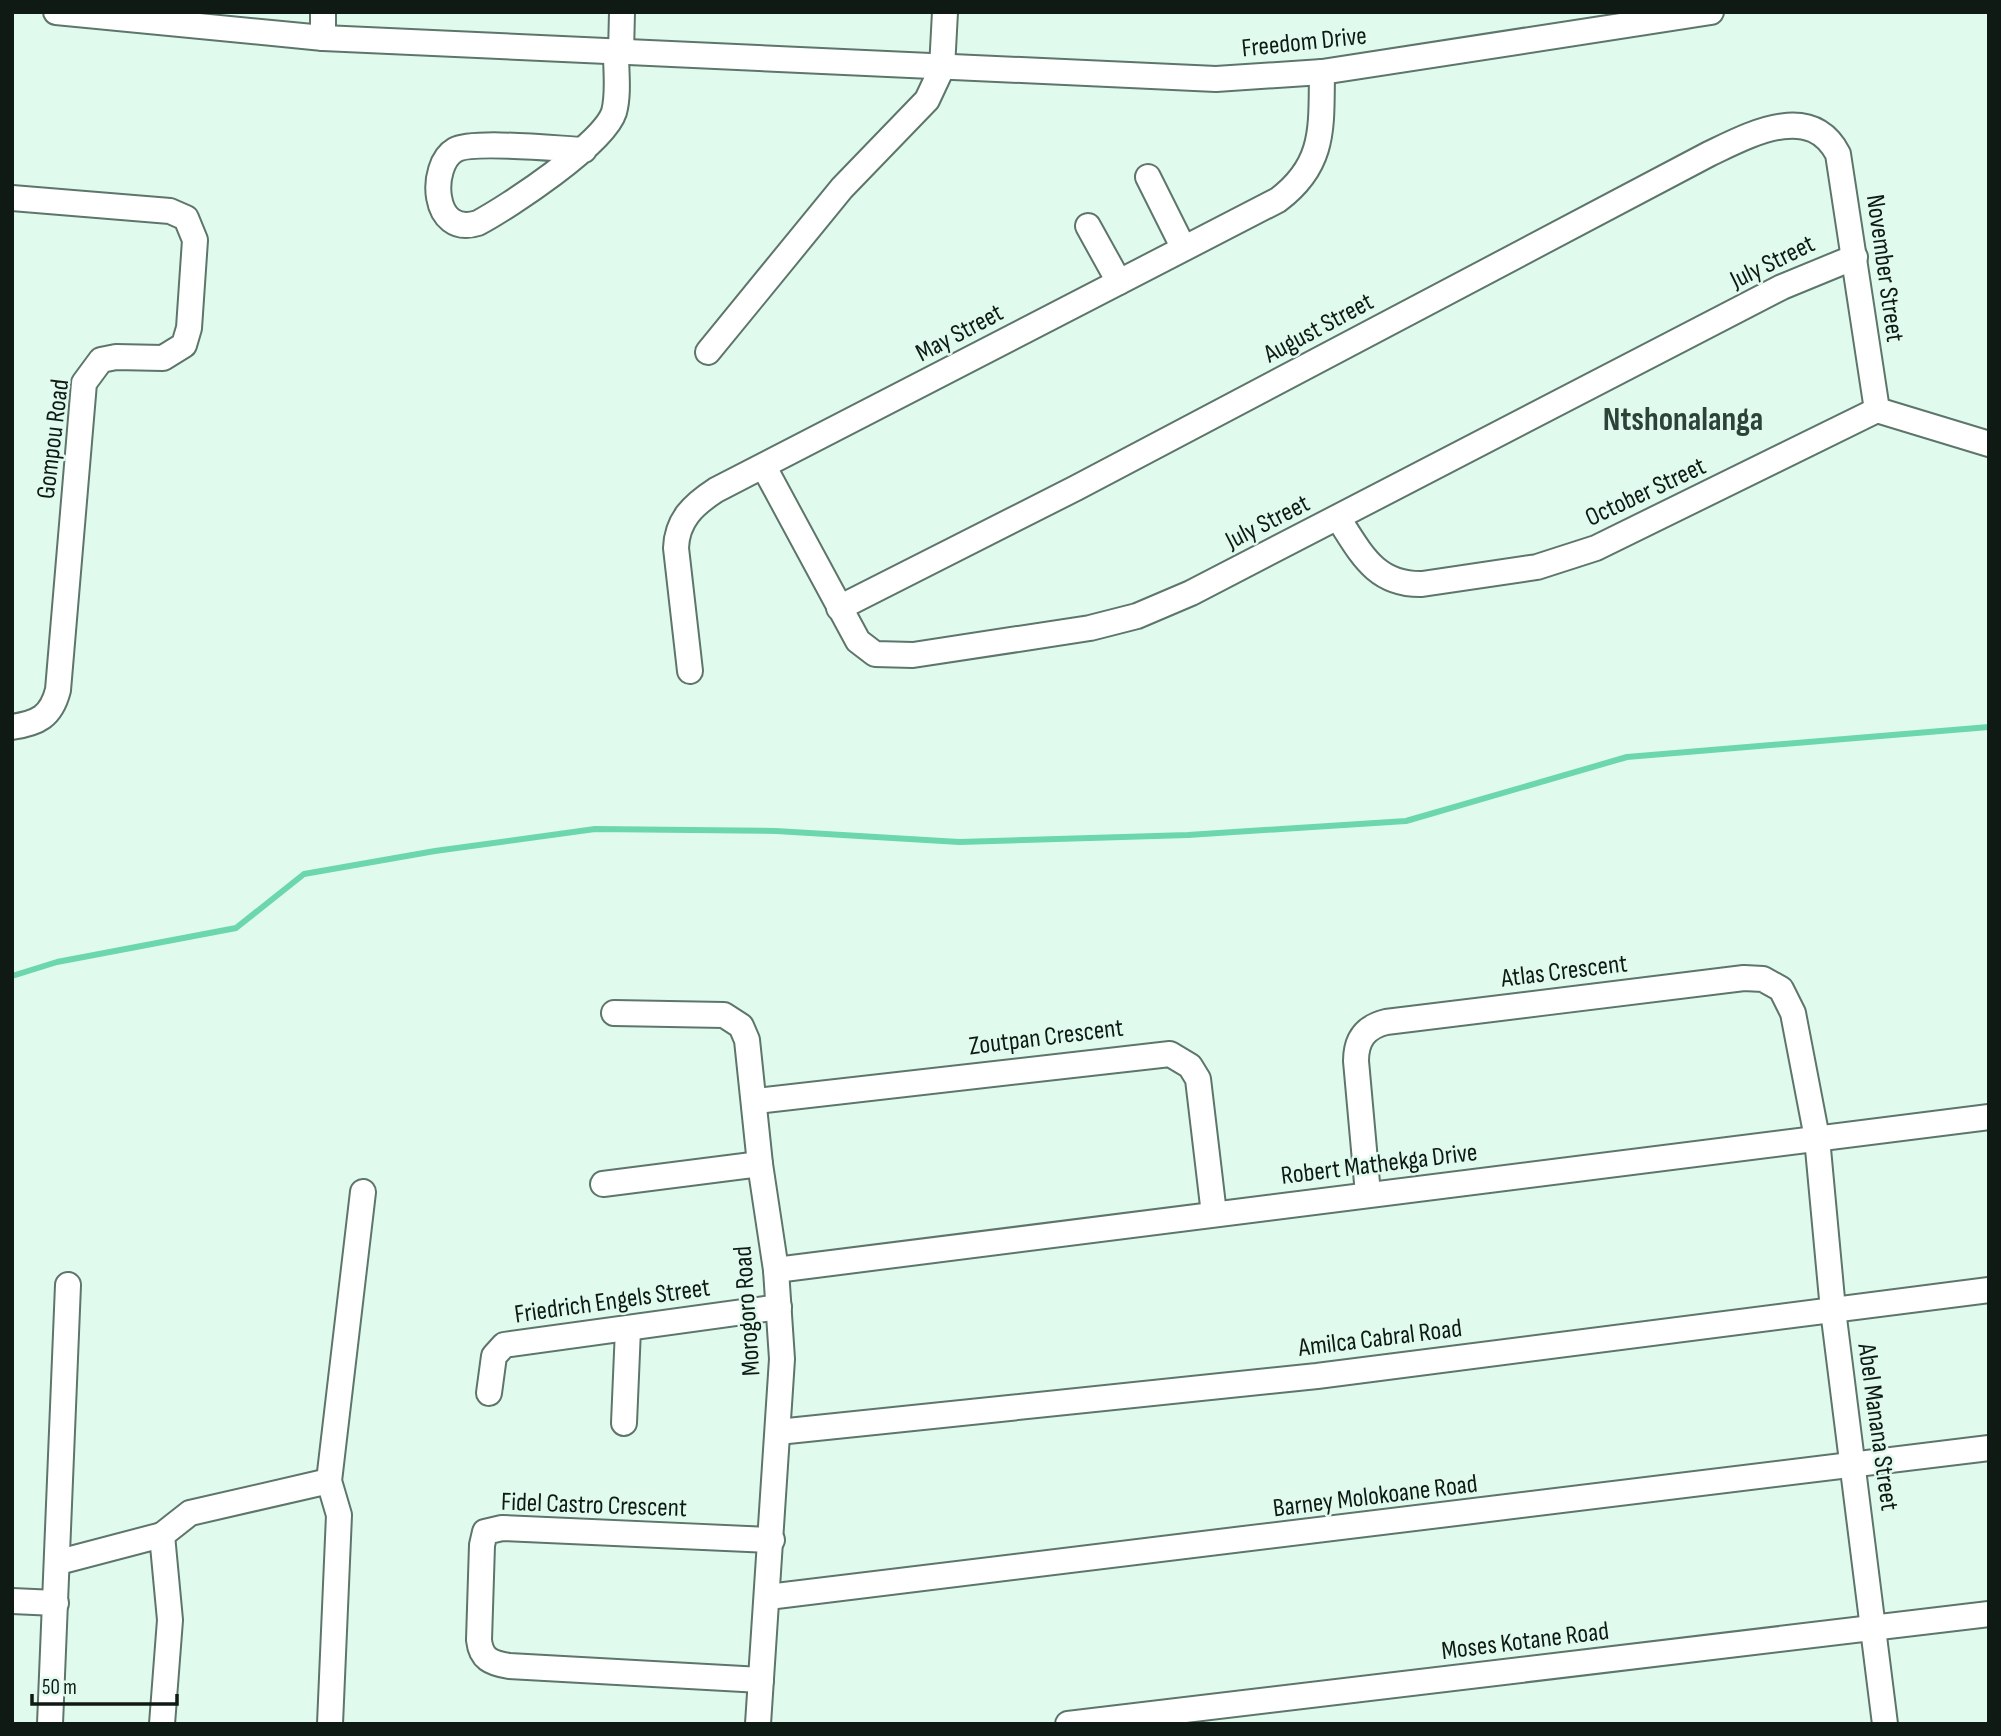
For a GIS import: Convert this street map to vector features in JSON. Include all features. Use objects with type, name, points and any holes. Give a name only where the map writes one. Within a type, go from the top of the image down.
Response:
[{"type":"street","name":"Freedom Drive","points":[[56,12],[323,38],[1195,79],[1322,72],[1555,24],[1711,12]]},
{"type":"street","points":[[323,12],[323,38]]},
{"type":"street","points":[[584,150],[480,146],[456,149],[441,173],[440,200],[444,215],[461,226],[478,223],[584,150],[600,135],[614,112],[622,12]]},
{"type":"street","points":[[708,352],[842,188],[927,100],[942,68],[945,12]]},
{"type":"street","name":"May Street","points":[[690,671],[676,548],[681,522],[700,500],[1278,200],[1300,181],[1316,154],[1320,139],[1322,72]]},
{"type":"street","name":"August Street","points":[[839,608],[1738,140],[1768,128],[1793,124],[1807,127],[1828,139]]},
{"type":"street","name":"November Street","points":[[1828,139],[1841,163],[1877,410]]},
{"type":"street","points":[[1148,177],[1183,247]]},
{"type":"street","name":"Gompou Road","points":[[12,198],[170,211],[191,224],[195,240],[189,328],[184,345],[163,358],[116,357],[101,360],[84,383],[58,690],[52,708],[43,719],[12,727]]},
{"type":"street","points":[[1088,226],[1119,282]]},
{"type":"street","name":"July Street","points":[[764,467],[839,608],[866,648],[883,656],[913,655],[1090,628],[1137,616],[1171,602],[1782,287],[1855,257]]},
{"type":"street","points":[[1877,410],[1989,443]]},
{"type":"street","name":"October Street","points":[[1338,518],[1370,564],[1393,581],[1422,584],[1537,567],[1577,555],[1637,530],[1877,410]]},
{"type":"street","name":"Atlas Crescent","points":[[1368,1194],[1356,1053],[1366,1031],[1386,1022],[1744,978],[1763,979],[1781,989],[1791,1003],[1817,1138]]},
{"type":"street","name":"Morogoro Road","points":[[614,1013],[715,1014],[736,1021],[747,1040],[760,1164],[776,1270],[782,1359],[758,1724]]},
{"type":"street","name":"Zoutpan Crescent","points":[[755,1101],[1170,1054],[1190,1066],[1198,1079],[1214,1214]]},
{"type":"street","name":"Robert Mathekga Drive","points":[[776,1270],[1989,1116]]},
{"type":"street","name":"Abel Manana Street","points":[[1817,1138],[1833,1310],[1885,1724]]},
{"type":"street","points":[[603,1184],[760,1164]]},
{"type":"street","points":[[330,1724],[340,1515],[329,1481],[363,1192]]},
{"type":"street","points":[[50,1724],[59,1562],[68,1285]]},
{"type":"street","name":"Amilca Cabral Road","points":[[778,1432],[1317,1376],[1989,1290]]},
{"type":"street","name":"Friedrich Engels Street","points":[[489,1393],[494,1356],[504,1345],[779,1307]]},
{"type":"street","points":[[624,1423],[628,1329]]},
{"type":"street","name":"Barney Molokoane Road","points":[[768,1597],[1989,1448]]},
{"type":"street","points":[[59,1562],[162,1535],[190,1513],[329,1481]]},
{"type":"street","name":"Fidel Castro Crescent","points":[[761,1680],[491,1662],[481,1652],[479,1640],[482,1545],[485,1532],[502,1528],[772,1540]]},
{"type":"street","points":[[162,1535],[170,1620],[162,1724]]},
{"type":"street","points":[[12,1601],[56,1603]]},
{"type":"street","name":"Moses Kotane Road","points":[[1068,1724],[1989,1614]]},
{"type":"waterway","points":[[12,976],[57,962],[236,928],[304,874],[435,851],[595,829],[776,831],[959,842],[1188,835],[1406,821],[1627,757],[1989,727]]},
{"type":"district","name":"Ntshonalanga","points":[[1683,418]]}]
